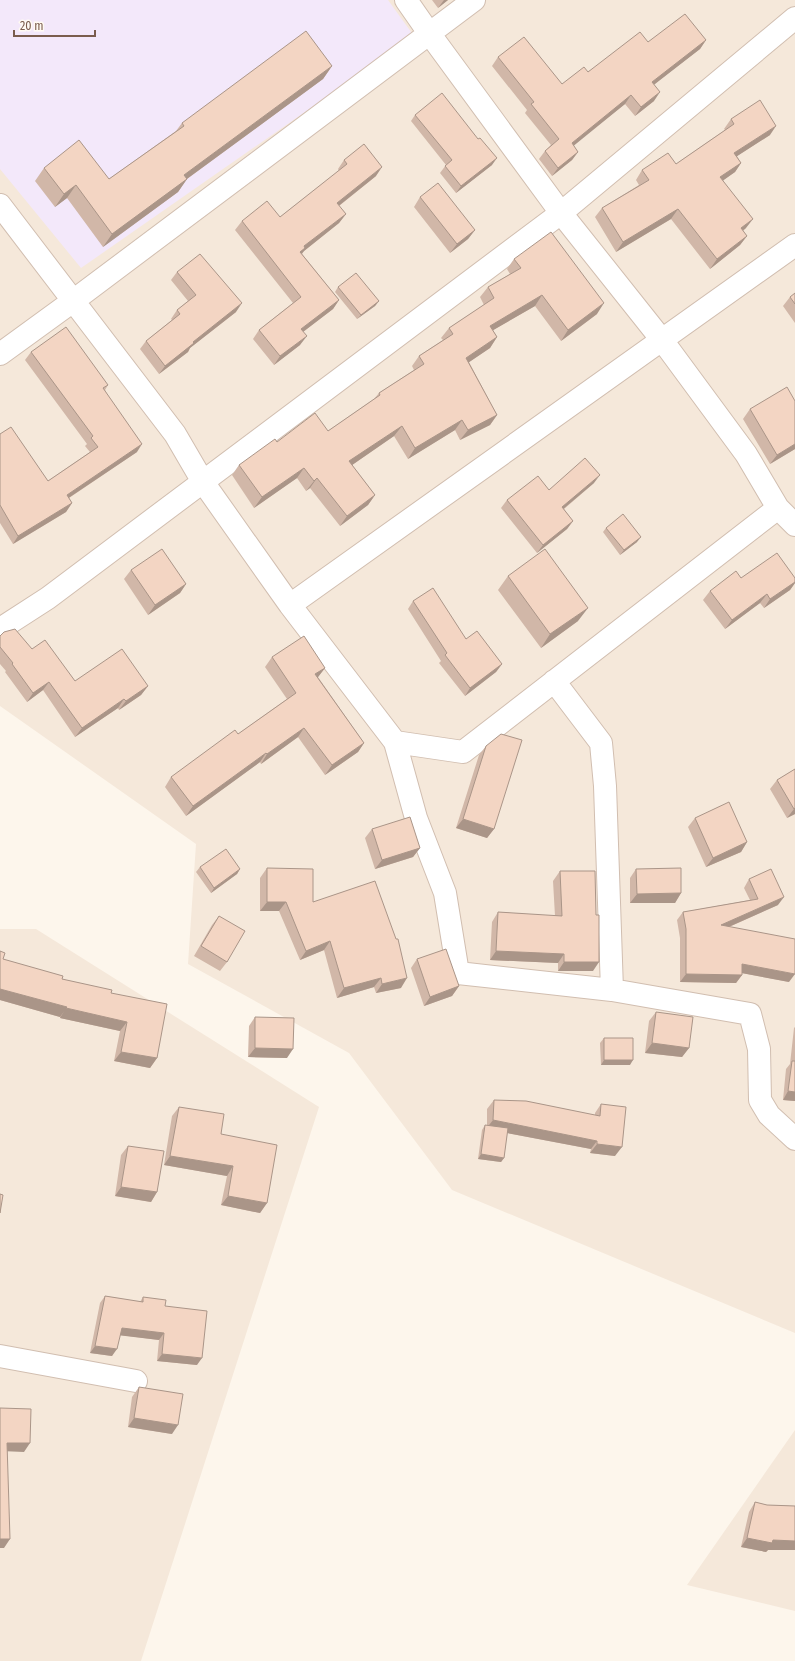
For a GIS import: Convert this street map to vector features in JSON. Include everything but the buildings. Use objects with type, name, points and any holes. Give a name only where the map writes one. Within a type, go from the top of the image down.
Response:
[{"type":"street","points":[[406,0],[561,213],[662,340],[746,454],[778,508],[795,525]]},
{"type":"street","points":[[0,354],[73,301],[474,0]]},
{"type":"street","points":[[0,629],[48,598],[561,213],[795,18]]},
{"type":"street","points":[[0,206],[175,434],[203,482],[290,605],[395,742],[416,818],[445,893],[458,973],[612,990],[750,1014],[759,1049],[760,1100],[770,1115],[795,1139]]},
{"type":"street","points":[[290,605],[795,244]]},
{"type":"street","points":[[395,742],[463,752],[778,508]]},
{"type":"street","points":[[554,681],[602,743],[605,786],[612,990]]},
{"type":"street","points":[[0,1356],[136,1381]]},
{"type":"shaded area","points":[[0,0],[795,0],[795,1333],[452,1190],[349,1053],[188,964],[196,844],[0,706]]},
{"type":"shaded area","points":[[0,0],[388,0],[414,36],[81,268],[0,169]]},
{"type":"shaded area","points":[[0,929],[36,929],[319,1107],[141,1661],[0,1661]]},
{"type":"shaded area","points":[[795,1430],[795,1611],[687,1585]]}]
